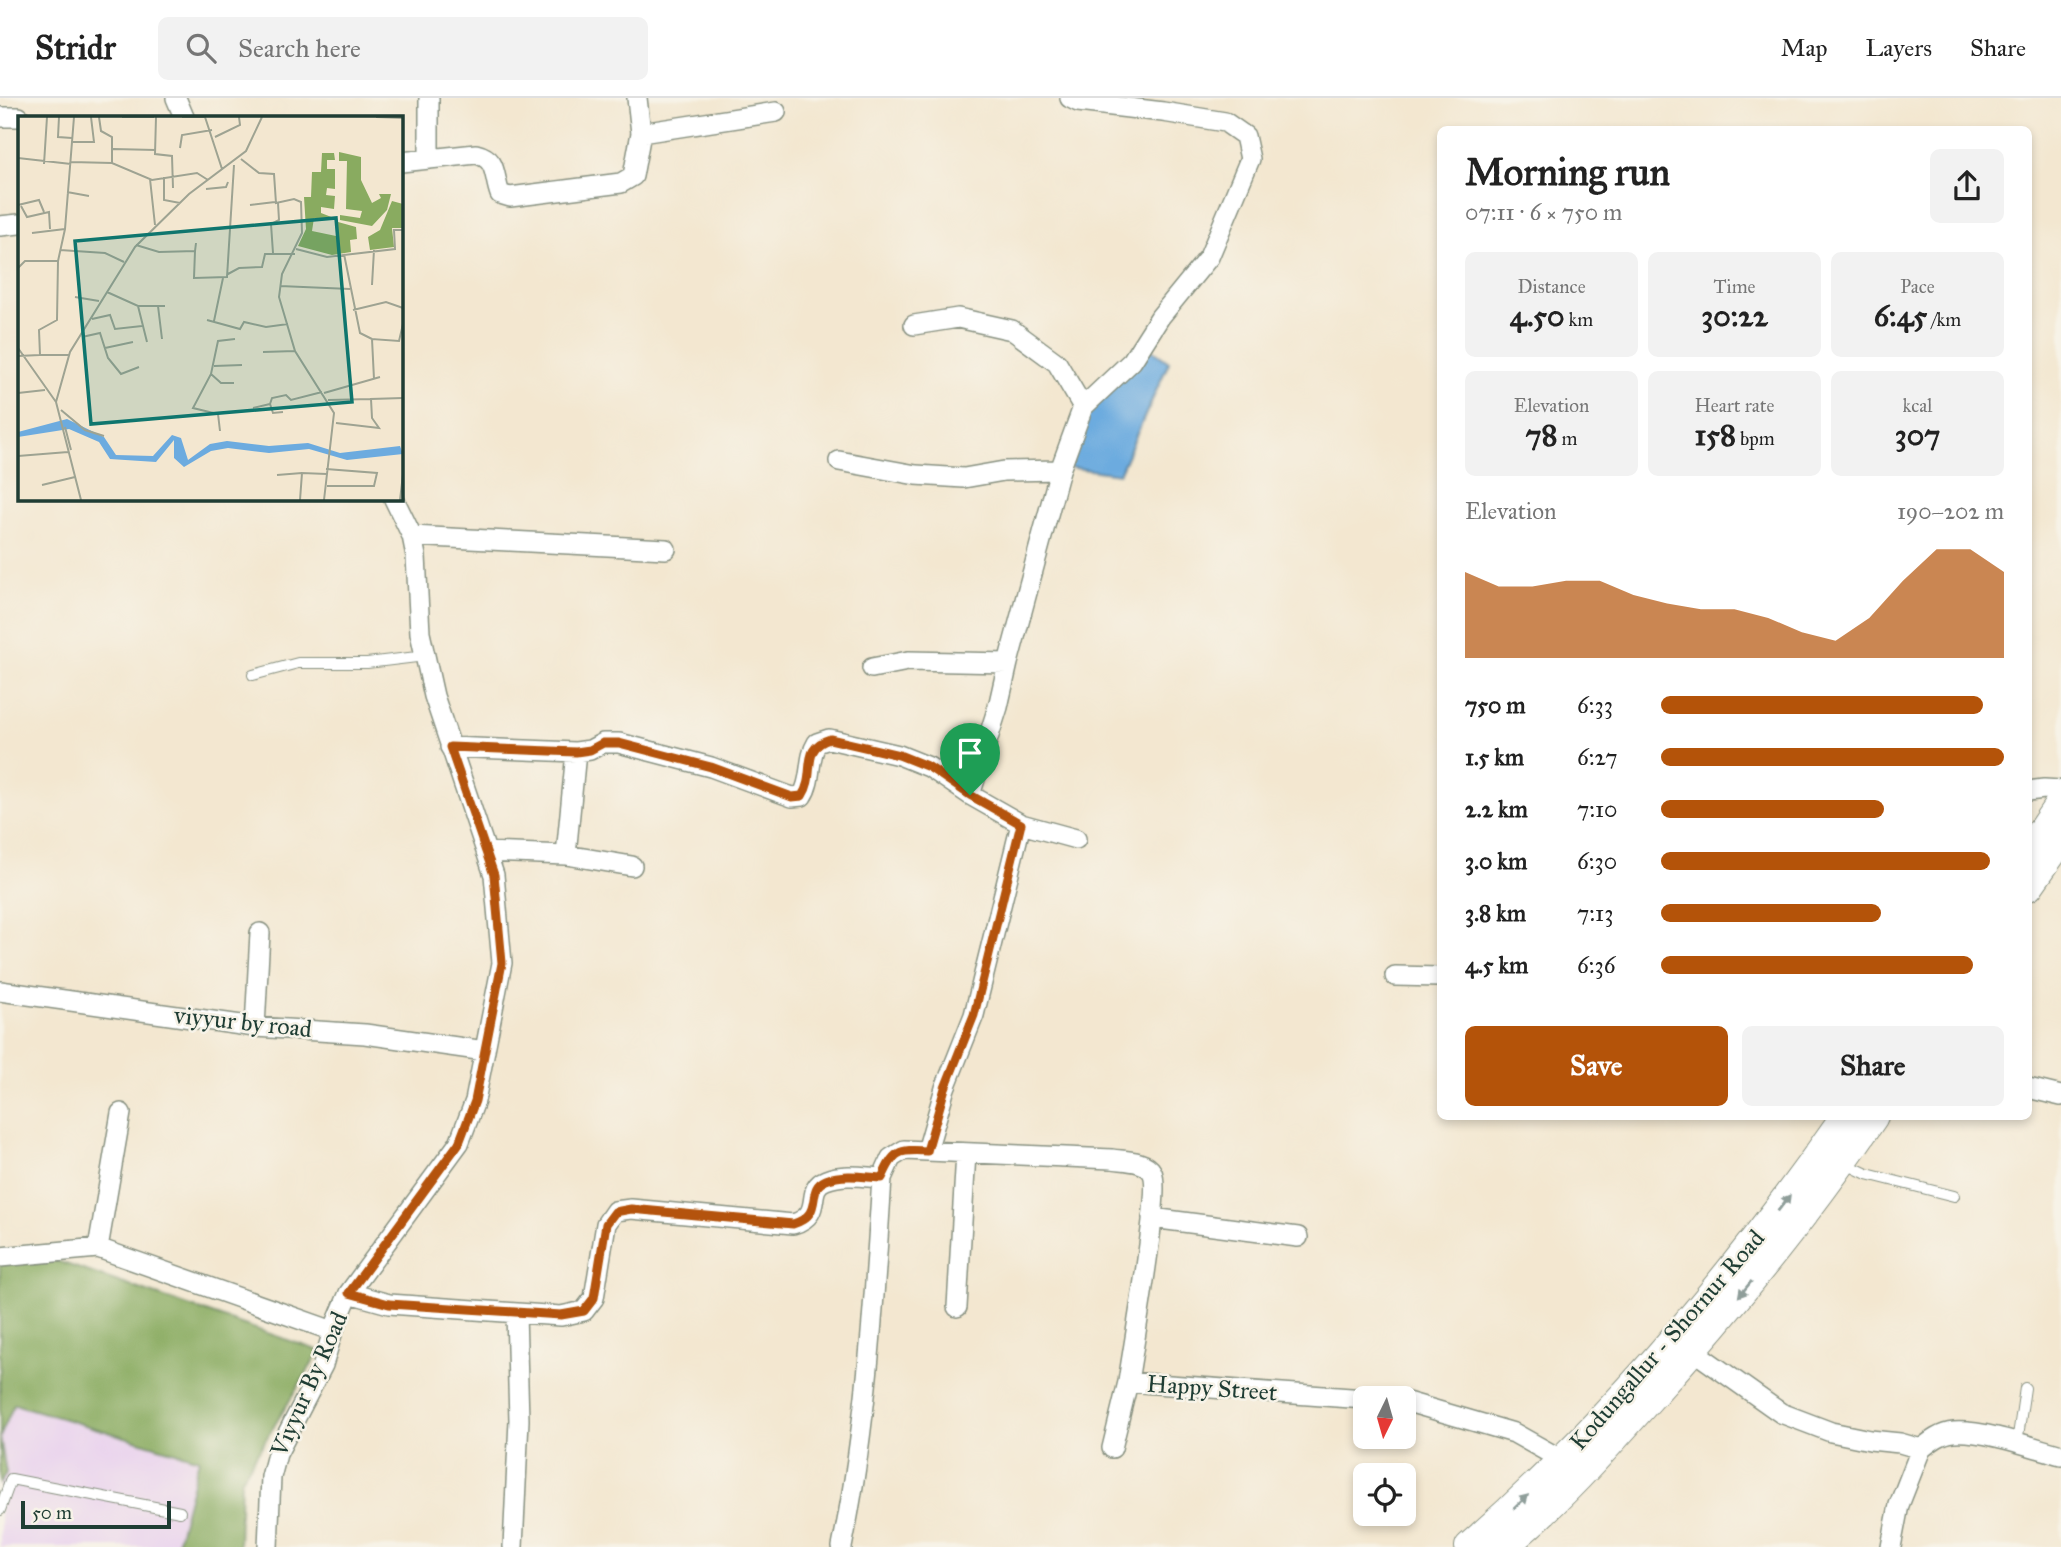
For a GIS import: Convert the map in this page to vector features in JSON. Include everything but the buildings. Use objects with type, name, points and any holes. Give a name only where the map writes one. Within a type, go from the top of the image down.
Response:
[{"type":"main road","points":[[2032,846],[2061,803]]},
{"type":"main road","points":[[2032,880],[2061,839]]},
{"type":"main road","name":"Kodungallur - Shornur Road","points":[[1502,1547],[1528,1526],[1610,1412],[1721,1286],[1808,1171],[1840,1120]]},
{"type":"main road","name":"Kodungallur - Shornur Road","points":[[1469,1547],[1519,1504],[1572,1466],[1692,1350],[1755,1276],[1870,1120]]},
{"type":"street","points":[[176,98],[184,116]]},
{"type":"street","points":[[429,98],[429,158]]},
{"type":"street","points":[[402,162],[476,154],[487,156],[491,161],[500,194],[510,197],[621,183],[633,176],[641,133],[636,98]]},
{"type":"street","points":[[970,795],[998,707],[1060,470],[1083,407],[1132,361],[1160,317],[1209,257],[1250,159],[1245,136],[1225,122],[1077,102],[1070,98]]},
{"type":"street","points":[[641,133],[776,112]]},
{"type":"street","points":[[0,117],[18,117]]},
{"type":"street","points":[[0,226],[18,224]]},
{"type":"street","points":[[914,326],[958,318],[1012,330],[1057,363],[1083,407]]},
{"type":"street","points":[[839,461],[916,475],[964,478],[1004,471],[1060,470]]},
{"type":"street","name":"Viyyur By Road","points":[[268,1547],[271,1478],[276,1454],[323,1364],[332,1331],[349,1293],[459,1143],[475,1101],[502,963],[494,875],[434,696],[420,633],[416,556],[412,536],[394,500]]},
{"type":"street","points":[[412,536],[666,550]]},
{"type":"street","points":[[872,668],[908,661],[1008,663]]},
{"type":"street","points":[[450,747],[576,752],[590,750],[603,743],[619,743],[711,767],[792,797],[802,796],[808,788],[812,751],[817,743],[830,739],[899,755],[929,767],[970,795],[1021,824],[1076,839]]},
{"type":"street","points":[[566,855],[576,752]]},
{"type":"street","points":[[2032,790],[2061,790]]},
{"type":"street","points":[[927,1151],[945,1088],[974,1015],[1021,824]]},
{"type":"street","points":[[486,852],[566,855],[632,866]]},
{"type":"street","points":[[255,1027],[260,933]]},
{"type":"street","points":[[1395,976],[1437,977]]},
{"type":"street","name":"viyyur by road","points":[[0,990],[255,1027],[365,1034],[485,1051]]},
{"type":"street","points":[[2032,1089],[2061,1096]]},
{"type":"street","points":[[98,1248],[121,1112]]},
{"type":"street","points":[[842,1547],[852,1498],[869,1374],[882,1178],[891,1158],[904,1150],[1112,1159],[1142,1164],[1152,1172],[1156,1185],[1128,1382]]},
{"type":"street","points":[[957,1307],[966,1153]]},
{"type":"street","points":[[349,1293],[389,1304],[561,1315],[584,1311],[594,1298],[606,1224],[615,1212],[631,1209],[793,1224],[806,1220],[811,1213],[816,1188],[825,1180],[847,1176],[882,1178]]},
{"type":"street","points":[[1152,1218],[1298,1237]]},
{"type":"street","points":[[0,1257],[98,1248],[332,1331]]},
{"type":"street","points":[[513,1547],[519,1420],[516,1312]]},
{"type":"street","points":[[1692,1350],[1781,1413],[1831,1432],[1921,1449]]},
{"type":"street","name":"Happy Street","points":[[1112,1448],[1128,1382],[1353,1398]]},
{"type":"street","points":[[1416,1404],[1514,1433],[1572,1466]]},
{"type":"street","points":[[1891,1547],[1899,1506],[1921,1449],[1937,1437],[1954,1432],[1978,1434],[2061,1455]]},
{"type":"lane","points":[[253,675],[298,663],[367,663],[425,656]]},
{"type":"lane","points":[[1842,1161],[1867,1174],[1954,1196]]},
{"type":"lane","points":[[2017,1443],[2025,1388]]},
{"type":"lane","points":[[0,1510],[11,1479],[180,1512]]},
{"type":"shaded area","points":[[0,1264],[320,1351],[241,1480],[239,1547],[0,1547]]},
{"type":"green space","points":[[57,1261],[320,1351],[241,1480],[239,1547],[176,1547],[199,1459],[14,1404],[0,1437],[0,1264]]},
{"type":"green space","points":[[0,1437],[6,1473],[0,1484]]},
{"type":"water","points":[[1148,347],[1169,362],[1119,474],[1067,467],[1088,413]]},
{"type":"route","points":[[830,739],[899,755],[929,767],[970,795],[1021,824],[974,1015],[945,1088],[927,1151],[904,1150],[891,1158],[882,1178],[847,1176],[825,1180],[816,1188],[811,1213],[806,1220],[793,1224],[631,1209],[615,1212],[606,1224],[594,1298],[584,1311],[561,1315],[389,1304],[349,1293],[459,1143],[475,1101],[502,963],[494,875],[450,747],[576,752],[590,750],[603,743],[619,743],[711,767],[792,797],[802,796],[808,788],[812,751],[817,743],[830,739]]}]
